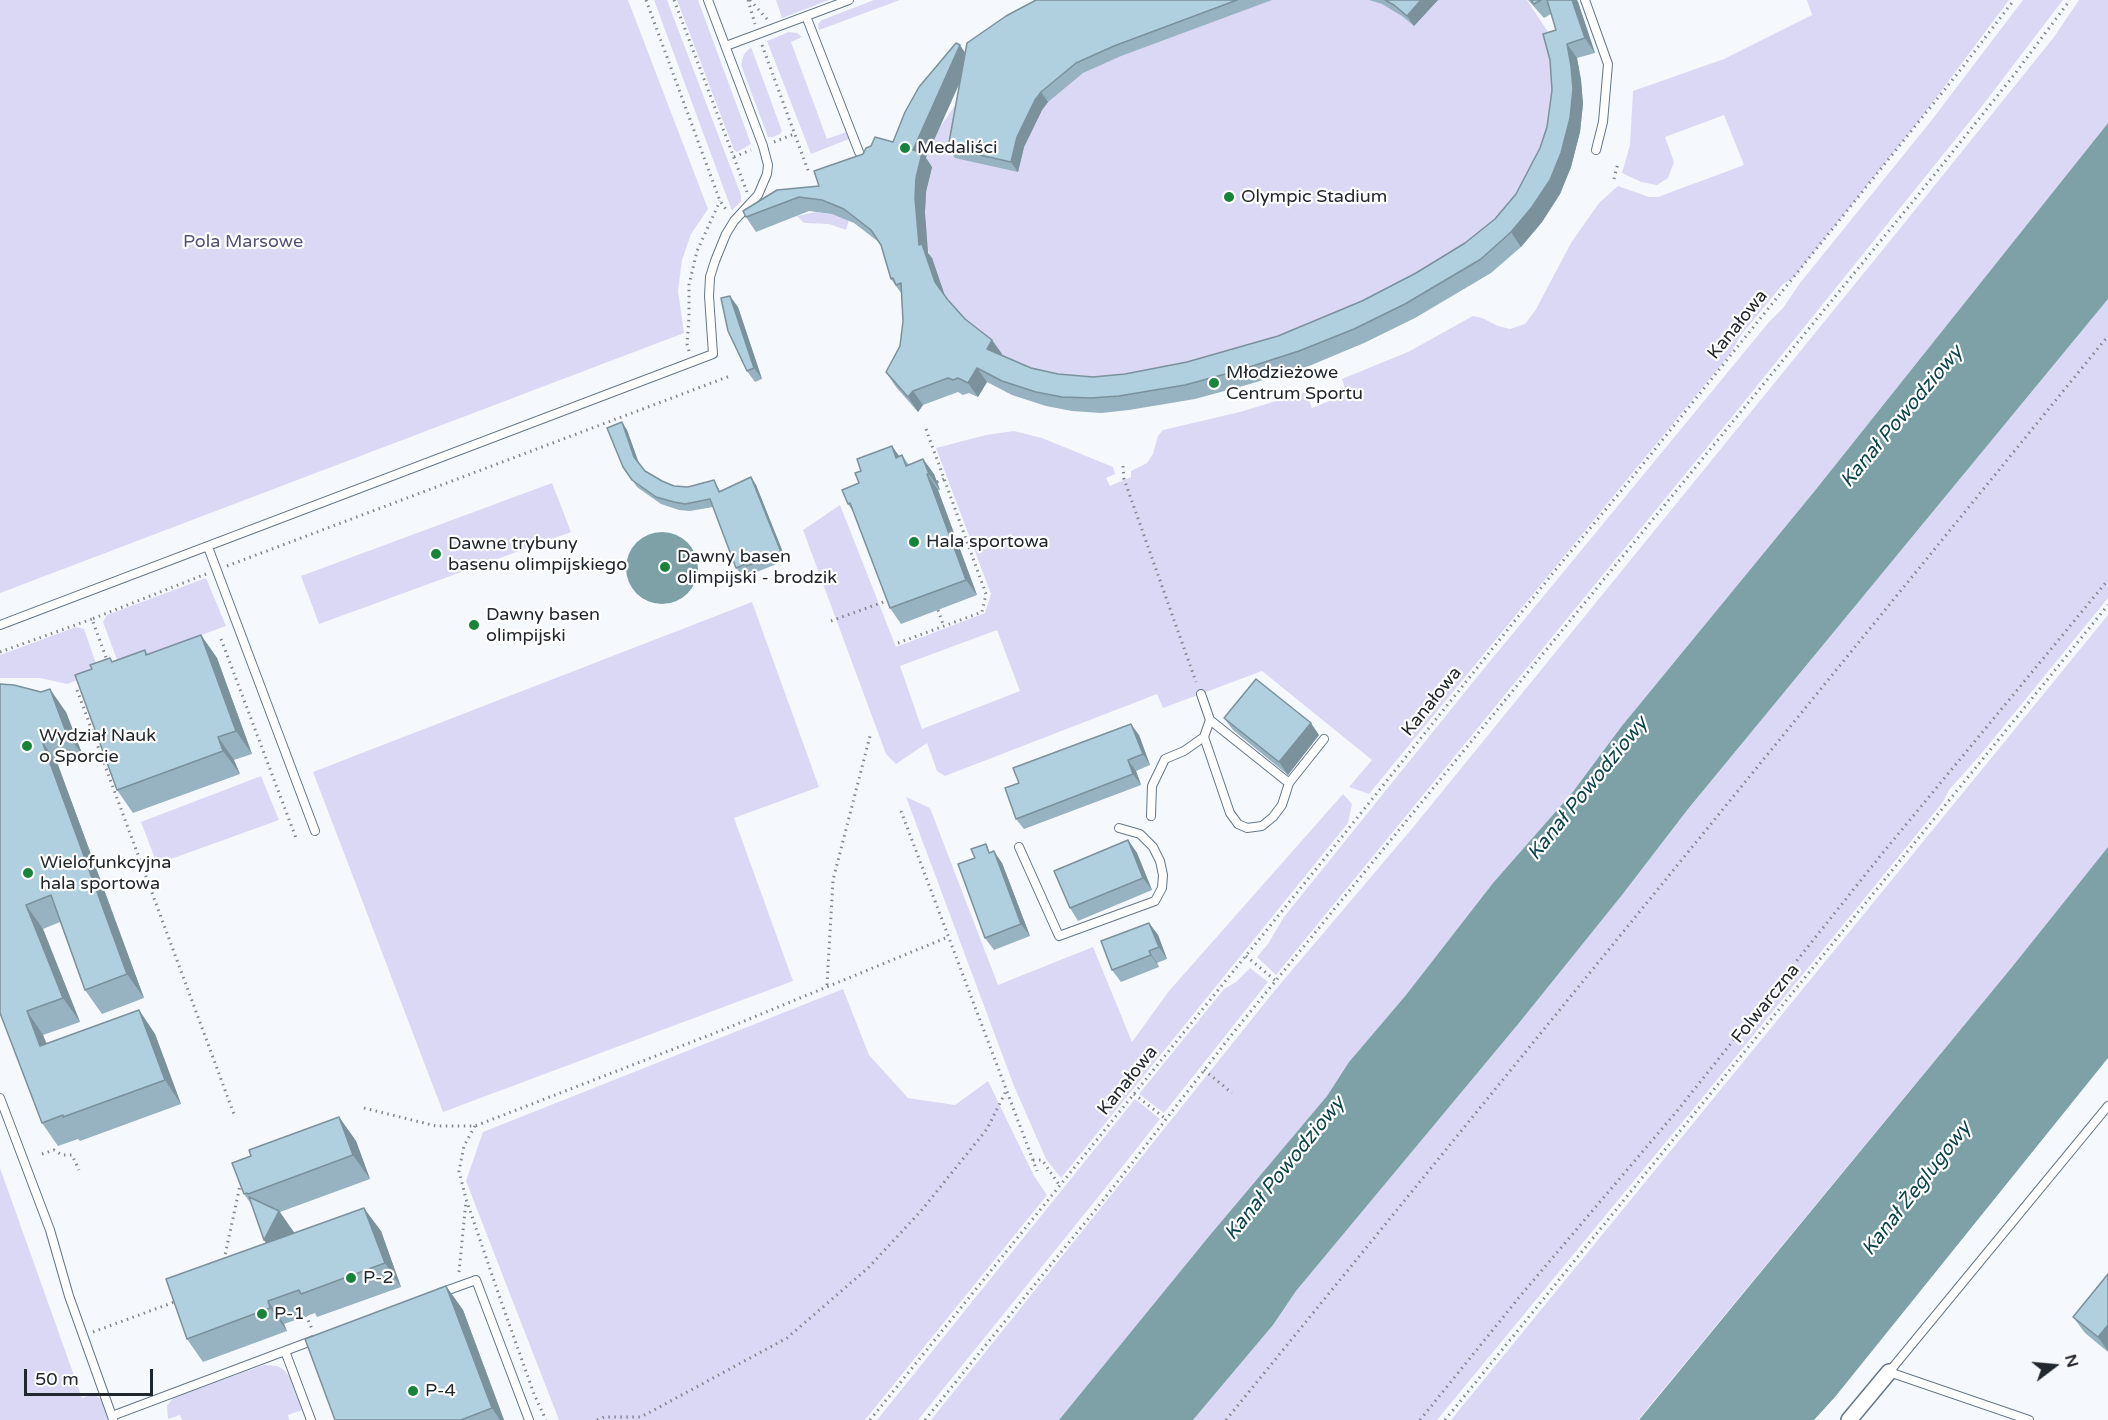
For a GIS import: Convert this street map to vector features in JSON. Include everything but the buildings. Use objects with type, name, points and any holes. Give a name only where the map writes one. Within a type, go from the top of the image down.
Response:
[{"type":"street","points":[[1849,1420],[1889,1372]]},
{"type":"lane","points":[[0,625],[713,354],[710,324],[710,277],[719,245],[734,221],[758,195],[765,181],[768,165],[708,0]]},
{"type":"lane","points":[[726,46],[849,0]]},
{"type":"lane","points":[[1585,0],[1608,64],[1603,122],[1596,150]]},
{"type":"lane","points":[[806,16],[859,152]]},
{"type":"lane","points":[[208,547],[315,831]]},
{"type":"lane","points":[[1201,694],[1210,720],[1289,783]]},
{"type":"lane","points":[[1151,816],[1152,786],[1165,759],[1184,751],[1204,737],[1210,720]]},
{"type":"lane","points":[[1204,737],[1230,813],[1238,824],[1247,828],[1262,826],[1273,817],[1282,805],[1289,783],[1324,739]]},
{"type":"lane","points":[[1019,847],[1059,936],[1155,901],[1162,888],[1163,875],[1160,861],[1153,847],[1140,834],[1119,828]]},
{"type":"lane","points":[[0,1098],[50,1230],[69,1296],[113,1418],[327,1335]]},
{"type":"lane","points":[[2029,1420],[1889,1372],[2108,1106]]},
{"type":"lane","points":[[428,1298],[476,1280],[529,1420]]},
{"type":"lane","points":[[285,1351],[311,1420]]},
{"type":"path","points":[[646,0],[720,201],[734,221]]},
{"type":"path","points":[[674,0],[751,203]]},
{"type":"path","points":[[749,0],[775,28]]},
{"type":"path","points":[[749,0],[758,34],[809,173]]},
{"type":"path","name":"Kanałowa","points":[[870,1420],[1631,479],[1958,73],[2014,0]]},
{"type":"path","points":[[925,1420],[1276,981],[1808,331],[2007,84],[2070,0]]},
{"type":"path","points":[[1614,179],[1618,163]]},
{"type":"path","points":[[1227,1420],[2108,336]]},
{"type":"path","points":[[0,652],[730,376]]},
{"type":"path","points":[[898,643],[982,612],[986,594],[926,429]]},
{"type":"path","points":[[1123,466],[1124,479],[1201,694]]},
{"type":"path","points":[[937,482],[944,479]]},
{"type":"path","points":[[970,569],[976,567]]},
{"type":"path","points":[[1420,1420],[1521,1295],[1677,1111],[1881,855],[2108,580]]},
{"type":"path","points":[[831,621],[889,600]]},
{"type":"path","name":"Folwarczna","points":[[1445,1420],[2108,605]]},
{"type":"path","points":[[938,610],[944,627]]},
{"type":"path","points":[[92,619],[110,668]]},
{"type":"path","points":[[221,639],[296,838]]},
{"type":"path","points":[[77,690],[235,1117]]},
{"type":"path","points":[[827,985],[834,880],[871,732]]},
{"type":"path","points":[[901,811],[1037,1171]]},
{"type":"path","points":[[364,1108],[436,1126],[475,1126],[720,1031],[948,937]]},
{"type":"path","points":[[1246,956],[1276,981]]},
{"type":"path","points":[[1204,1070],[1232,1093]]},
{"type":"path","points":[[597,1420],[604,1417],[641,1417],[787,1338],[868,1268],[921,1211],[987,1129],[1007,1089]]},
{"type":"path","points":[[1134,1094],[1166,1119]]},
{"type":"path","points":[[475,1126],[464,1146],[459,1171],[466,1199],[534,1394],[546,1420]]},
{"type":"path","points":[[42,1154],[54,1150],[62,1155],[72,1155],[79,1170]]},
{"type":"path","points":[[1032,1160],[1042,1160],[1060,1186]]},
{"type":"path","points":[[224,1261],[242,1180]]},
{"type":"path","points":[[461,1286],[459,1280],[466,1199]]},
{"type":"path","points":[[84,1336],[179,1300]]},
{"type":"path","points":[[306,1315],[313,1331]]},
{"type":"green space","name":"Pola Marsowe","points":[[0,0],[628,0],[708,209],[691,234],[682,260],[678,291],[684,333],[0,593]]},
{"type":"green space","points":[[654,0],[667,0],[741,195],[741,201],[732,211]]},
{"type":"green space","points":[[677,0],[698,0],[751,144],[737,152],[734,150]]},
{"type":"green space","points":[[776,0],[829,0],[782,18]]},
{"type":"green space","points":[[874,0],[900,0],[819,30],[818,24],[822,20]]},
{"type":"green space","name":"Olympic Stadium","points":[[1107,0],[1527,0],[1548,32],[1562,105],[1526,209],[1426,288],[1136,389],[1002,366],[958,315],[940,286],[941,283],[929,254],[925,230],[926,192],[932,166],[925,163],[938,130],[965,91]]},
{"type":"green space","points":[[1807,0],[2009,0],[1918,122],[1793,278],[1783,284],[1741,335],[1730,354],[1369,794],[1349,787],[1372,760],[1262,671],[1163,708],[1157,694],[945,776],[937,771],[927,743],[896,764],[886,754],[803,530],[840,505],[896,647],[985,613],[991,594],[936,448],[986,435],[1014,431],[1042,438],[1113,467],[1115,474],[1106,478],[1110,486],[1131,477],[1131,471],[1147,463],[1153,454],[1158,436],[1163,430],[1240,412],[1306,392],[1312,408],[1347,394],[1342,379],[1408,352],[1473,316],[1510,329],[1525,324],[1535,311],[1571,243],[1599,203],[1618,186],[1649,197],[1658,197],[1744,165],[1724,115],[1665,137],[1674,162],[1668,178],[1657,185],[1641,182],[1622,173],[1630,145],[1633,91],[1724,59],[1812,15]],"holes":[[[997,630],[1020,691],[922,729],[900,666]]]},
{"type":"green space","points":[[2023,0],[2063,0],[1979,110],[1740,407],[1276,975],[1257,957],[1268,944],[1284,917],[1477,677],[1769,322],[1783,308],[1800,283],[1931,121]]},
{"type":"green space","points":[[2079,0],[2108,0],[2108,123],[1813,493],[1621,727],[1572,793],[1493,883],[1406,995],[1349,1062],[1327,1096],[1059,1420],[931,1420],[1276,989],[1415,825],[1898,231],[2054,37]]},
{"type":"green space","points":[[789,32],[797,33],[802,37],[791,42],[827,139],[846,132],[849,139],[811,154],[767,41]]},
{"type":"green space","points":[[751,47],[782,131],[773,137],[768,137],[741,65],[744,54]]},
{"type":"green space","points":[[816,212],[832,214],[849,220],[846,230],[829,224],[804,223],[797,216]]},
{"type":"green space","points":[[2108,299],[2108,598],[1949,790],[1943,802],[1703,1097],[1437,1420],[1193,1420],[1273,1325],[1296,1291],[1519,1023],[1688,809]]},
{"type":"green space","name":"Dawne trybuny basenu olimpijskiego","points":[[552,483],[571,532],[319,624],[301,576]]},
{"type":"green space","points":[[206,578],[226,626],[119,665],[103,622],[107,615]]},
{"type":"green space","points":[[752,602],[819,787],[734,818],[793,981],[443,1112],[313,772]]},
{"type":"green space","points":[[2108,615],[2108,847],[2012,967],[1638,1420],[1451,1420]]},
{"type":"green space","points":[[76,627],[84,629],[99,672],[67,684],[40,678],[0,678],[0,655]]},
{"type":"green space","points":[[261,776],[279,820],[157,864],[141,822]]},
{"type":"green space","points":[[1343,794],[1352,804],[1348,823],[1061,1178],[1046,1159],[1014,1086],[906,797],[930,808],[998,985],[1093,947],[1132,1042],[1169,991]]},
{"type":"green space","points":[[1250,968],[1268,982],[1164,1113],[1139,1094],[1224,989],[1236,982]]},
{"type":"green space","points":[[843,989],[869,1055],[908,1098],[955,1105],[988,1081],[1034,1176],[1047,1195],[865,1420],[559,1420],[466,1181],[483,1132]]},
{"type":"green space","points":[[1135,1099],[1160,1119],[1103,1191],[918,1420],[877,1420]]},
{"type":"green space","points":[[0,1168],[82,1398],[94,1394],[103,1401],[110,1420],[0,1420]]},
{"type":"green space","points":[[264,1365],[277,1366],[289,1376],[302,1410],[288,1415],[289,1420],[182,1420],[180,1415],[168,1419],[167,1406],[173,1398]]},
{"type":"water","name":"Kanał Powodziowy","points":[[2108,123],[2108,299],[1688,809],[1519,1023],[1296,1291],[1273,1325],[1193,1420],[1059,1420],[1327,1096],[1349,1062],[1406,995],[1493,883],[1572,793],[1621,727],[1813,493]]},
{"type":"water","points":[[662,532],[682,538],[692,548],[698,568],[692,588],[682,598],[662,604],[642,598],[632,588],[626,568],[632,548],[642,538]]},
{"type":"water","name":"Kanał Żeglugowy","points":[[2108,847],[2108,1058],[1835,1397],[1814,1420],[1639,1420],[2012,967]]},
{"type":"place","name":"Medaliści","points":[[905,148]]},
{"type":"place","name":"Olympic Stadium","points":[[1229,197]]},
{"type":"place","name":"Młodzieżowe Centrum Sportu","points":[[1214,383]]},
{"type":"place","name":"Hala sportowa","points":[[914,542]]},
{"type":"place","name":"Dawne trybuny basenu olimpijskiego","points":[[436,554]]},
{"type":"place","name":"Dawny basen olimpijski - brodzik","points":[[665,567]]},
{"type":"place","name":"Dawny basen olimpijski","points":[[474,625]]},
{"type":"place","name":"Wydział Nauk o Sporcie","points":[[27,746]]},
{"type":"place","name":"Wielofunkcyjna hala sportowa","points":[[28,873]]},
{"type":"place","name":"P-2","points":[[351,1278]]},
{"type":"place","name":"P-1","points":[[262,1314]]},
{"type":"place","name":"P-4","points":[[413,1391]]}]
